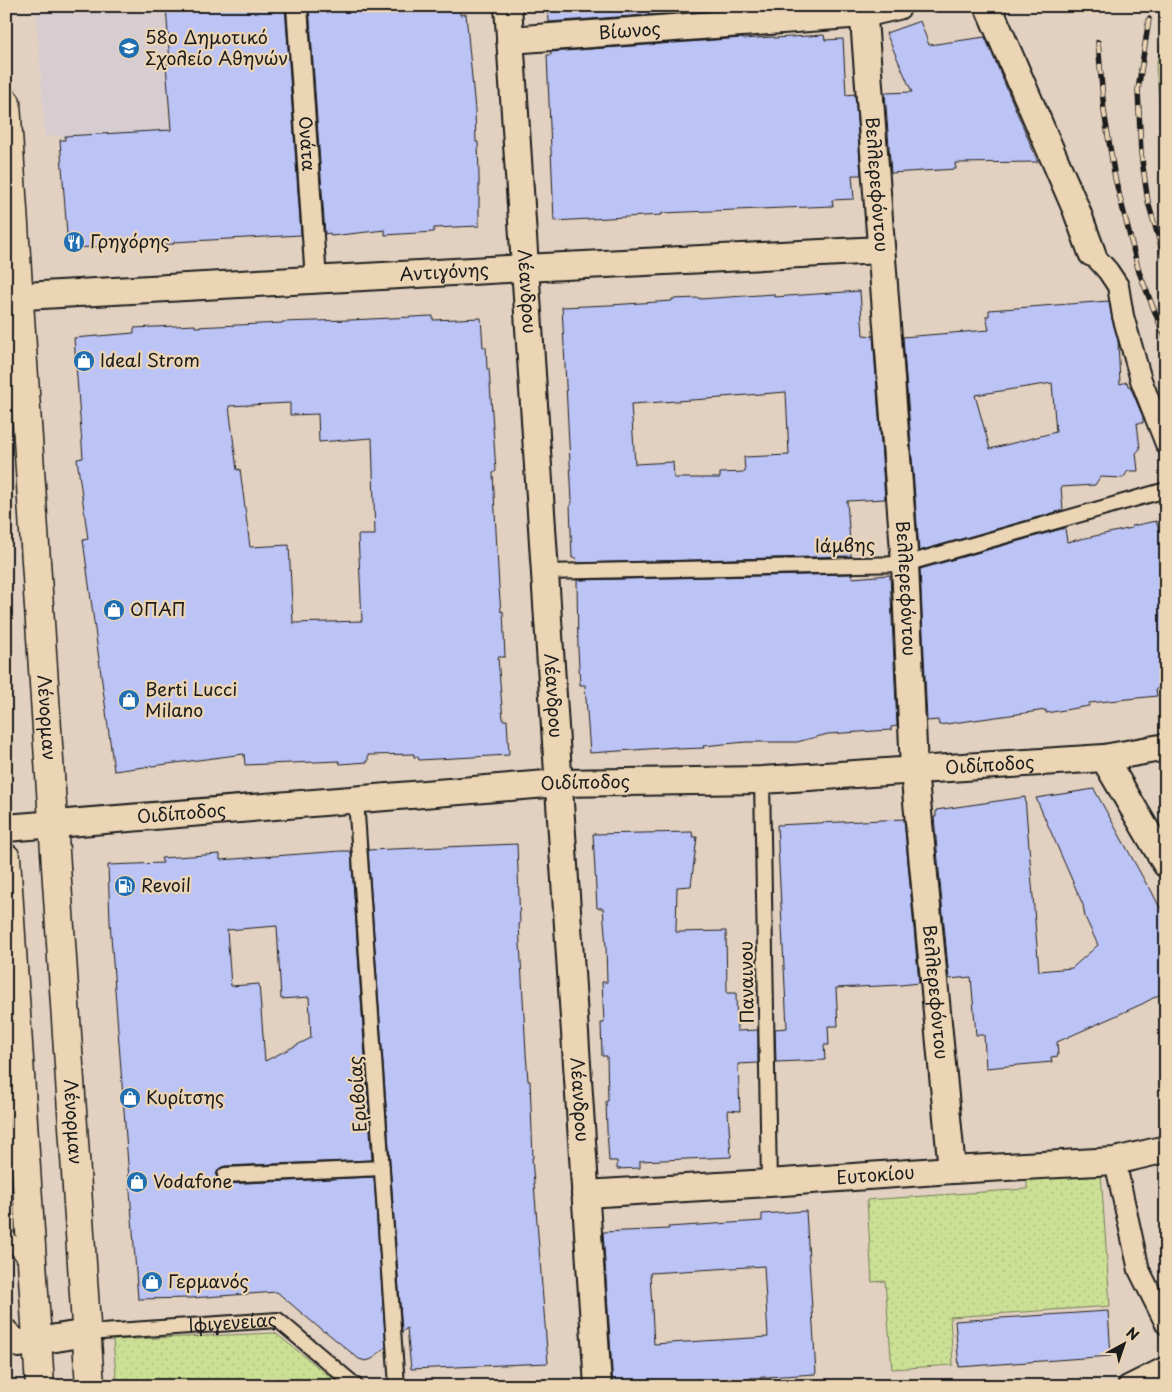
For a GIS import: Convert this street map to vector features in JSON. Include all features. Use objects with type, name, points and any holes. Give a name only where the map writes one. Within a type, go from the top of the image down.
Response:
[{"type":"main road","name":"Λένορμαν","points":[[6,103],[13,297],[54,825],[90,1386]]},
{"type":"main road","points":[[6,858],[40,1386]]},
{"type":"street","name":"Ονάτα","points":[[296,6],[316,280]]},
{"type":"street","name":"Λέανδρου","points":[[508,6],[598,1386]]},
{"type":"street","name":"Βίωνος","points":[[510,40],[898,6]]},
{"type":"street","points":[[988,6],[1076,209],[1092,253],[1118,286],[1123,316],[1141,380],[1166,444]]},
{"type":"street","name":"Βελλερεφόντου","points":[[863,10],[906,564],[914,770],[952,1170]]},
{"type":"street","name":"Αντιγόνης","points":[[13,297],[881,250]]},
{"type":"street","name":"Οιδίποδος","points":[[6,828],[559,783],[762,780],[1104,758],[1166,747]]},
{"type":"street","points":[[1104,758],[1166,864]]},
{"type":"street","name":"Ευτοκίου","points":[[585,1194],[1115,1161],[1166,1150]]},
{"type":"street","points":[[1115,1161],[1140,1270],[1166,1324]]},
{"type":"street","points":[[6,1333],[19,1344],[86,1333]]},
{"type":"street","points":[[1128,1386],[1166,1367]]},
{"type":"lane","name":"Ιάμβης","points":[[545,572],[906,564],[1166,490]]},
{"type":"lane","name":"Παναινου","points":[[762,780],[769,1184]]},
{"type":"lane","name":"Εριβοίας","points":[[356,800],[397,1386]]},
{"type":"lane","points":[[6,1154],[23,1120]]},
{"type":"lane","points":[[225,1175],[382,1168]]},
{"type":"lane","points":[[6,1235],[32,1267]]},
{"type":"lane","name":"Ιφιγενείας","points":[[86,1333],[278,1320],[356,1386]]},
{"type":"shaded area","name":"58ο Δημοτικό Σχολείο Αθηνών","points":[[101,6],[215,6],[223,102],[167,102],[170,132],[45,136],[36,10]]},
{"type":"green space","points":[[1166,27],[1166,170],[1156,66]]},
{"type":"green space","points":[[1101,1174],[1110,1306],[950,1317],[953,1365],[892,1369],[885,1281],[872,1282],[867,1200],[1027,1189],[1027,1179]]},
{"type":"green space","points":[[275,1333],[342,1386],[117,1386],[113,1340]]},
{"type":"building","points":[[166,6],[285,6],[301,235],[174,242],[174,244],[68,248],[60,140],[65,140],[65,136],[171,130],[166,64],[170,64]]},
{"type":"building","points":[[309,6],[460,6],[460,15],[466,14],[476,142],[478,142],[479,226],[434,228],[434,232],[385,235],[385,230],[331,236],[330,233],[325,234]]},
{"type":"building","points":[[548,6],[740,6],[741,8],[549,22]]},
{"type":"building","points":[[920,21],[929,45],[985,37],[1038,162],[955,163],[956,169],[891,173],[885,93],[912,92],[886,33]]},
{"type":"building","points":[[824,35],[825,40],[843,39],[846,95],[855,94],[861,175],[852,175],[854,199],[832,200],[833,206],[662,213],[662,215],[554,221],[547,55],[551,55],[551,52],[742,38]]},
{"type":"building","points":[[860,291],[863,335],[873,336],[885,499],[847,501],[851,556],[577,563],[576,558],[572,558],[570,505],[572,502],[562,307],[774,294],[774,297]],"holes":[[[786,392],[789,455],[744,457],[745,472],[720,473],[720,478],[674,478],[673,462],[635,464],[631,404]]]},
{"type":"building","points":[[1109,301],[1118,340],[1120,384],[1127,382],[1128,386],[1130,386],[1143,417],[1143,423],[1137,423],[1140,449],[1136,453],[1138,471],[1128,471],[1123,478],[1100,477],[1095,485],[1061,487],[1063,510],[919,551],[903,337],[989,330],[986,316],[989,316],[989,310]],"holes":[[[1052,383],[1056,432],[990,449],[975,395]]]},
{"type":"building","points":[[433,316],[433,320],[481,318],[483,347],[486,347],[487,369],[489,369],[496,471],[493,473],[505,657],[498,657],[503,720],[507,720],[509,755],[419,760],[418,757],[414,757],[414,754],[368,755],[368,762],[340,764],[339,761],[245,765],[244,754],[114,771],[83,540],[88,539],[77,459],[83,458],[74,338],[134,333],[134,328]],"holes":[[[290,403],[290,415],[318,414],[319,442],[372,438],[375,535],[358,535],[362,621],[293,623],[289,545],[250,547],[240,469],[237,470],[229,406]]]},
{"type":"building","points":[[1156,521],[1159,530],[1166,529],[1166,687],[1156,689],[1157,696],[1089,703],[1089,706],[1046,713],[1046,710],[939,725],[938,720],[927,721],[920,569],[1065,528],[1067,542]]},
{"type":"building","points":[[852,574],[852,578],[890,575],[897,726],[891,727],[891,730],[828,734],[797,742],[746,742],[703,746],[704,748],[677,749],[677,747],[590,753],[585,685],[580,685],[577,580]]},
{"type":"building","points":[[1094,789],[1159,906],[1166,915],[1166,991],[1142,1004],[1057,1042],[1058,1056],[1051,1057],[1052,1062],[986,1068],[984,1035],[976,1035],[971,977],[949,979],[934,817],[936,817],[936,810],[1025,797],[1039,971],[1072,968],[1098,945],[1085,917],[1083,905],[1036,798]]},
{"type":"building","points":[[904,819],[919,983],[836,988],[838,1026],[828,1026],[829,1045],[824,1045],[825,1060],[776,1062],[775,1029],[787,1028],[777,825]]},
{"type":"building","points":[[692,832],[693,837],[697,837],[691,886],[677,887],[676,932],[726,931],[727,993],[736,993],[737,1031],[758,1030],[758,1063],[738,1064],[740,1111],[728,1110],[731,1157],[640,1161],[640,1168],[617,1169],[617,1161],[609,1161],[606,1101],[608,1101],[607,1056],[602,1056],[601,1023],[604,1023],[602,982],[607,982],[606,947],[603,908],[597,908],[593,834]]},
{"type":"building","points":[[517,844],[519,924],[526,1053],[528,1081],[530,1081],[532,1158],[548,1363],[411,1369],[407,1328],[402,1332],[368,850]]},
{"type":"building","points":[[351,851],[372,1160],[225,1166],[220,1168],[216,1175],[221,1183],[225,1184],[374,1177],[386,1347],[372,1359],[366,1361],[359,1359],[324,1332],[277,1292],[191,1298],[138,1299],[110,922],[108,865],[163,863],[161,858],[220,854],[220,860]],"holes":[[[277,926],[281,999],[309,997],[311,1038],[265,1061],[259,984],[231,986],[227,930]]]},
{"type":"building","points":[[806,1211],[816,1374],[655,1386],[613,1386],[603,1232],[669,1229],[668,1227],[762,1221],[762,1214]],"holes":[[[764,1266],[768,1337],[654,1344],[650,1273]]]},
{"type":"building","points":[[1108,1311],[1111,1356],[959,1367],[955,1321]]},
{"type":"railway","points":[[1149,19],[1138,90],[1141,153],[1148,202],[1166,263]]},
{"type":"railway","points":[[1098,42],[1104,111],[1115,178],[1139,272],[1166,340]]},
{"type":"place","name":"58ο Δημοτικό Σχολείο Αθηνών","points":[[129,48]]},
{"type":"place","name":"Γρηγόρης","points":[[74,242]]},
{"type":"place","name":"Ideal Strom","points":[[84,361]]},
{"type":"place","name":"ΟΠΑΠ","points":[[114,610]]},
{"type":"place","name":"Berti Lucci Milano","points":[[129,700]]},
{"type":"place","name":"Revoil","points":[[125,886]]},
{"type":"place","name":"Κυρίτσης","points":[[130,1098]]},
{"type":"place","name":"Vodafone","points":[[137,1182]]},
{"type":"place","name":"Γερμανός","points":[[152,1282]]}]
